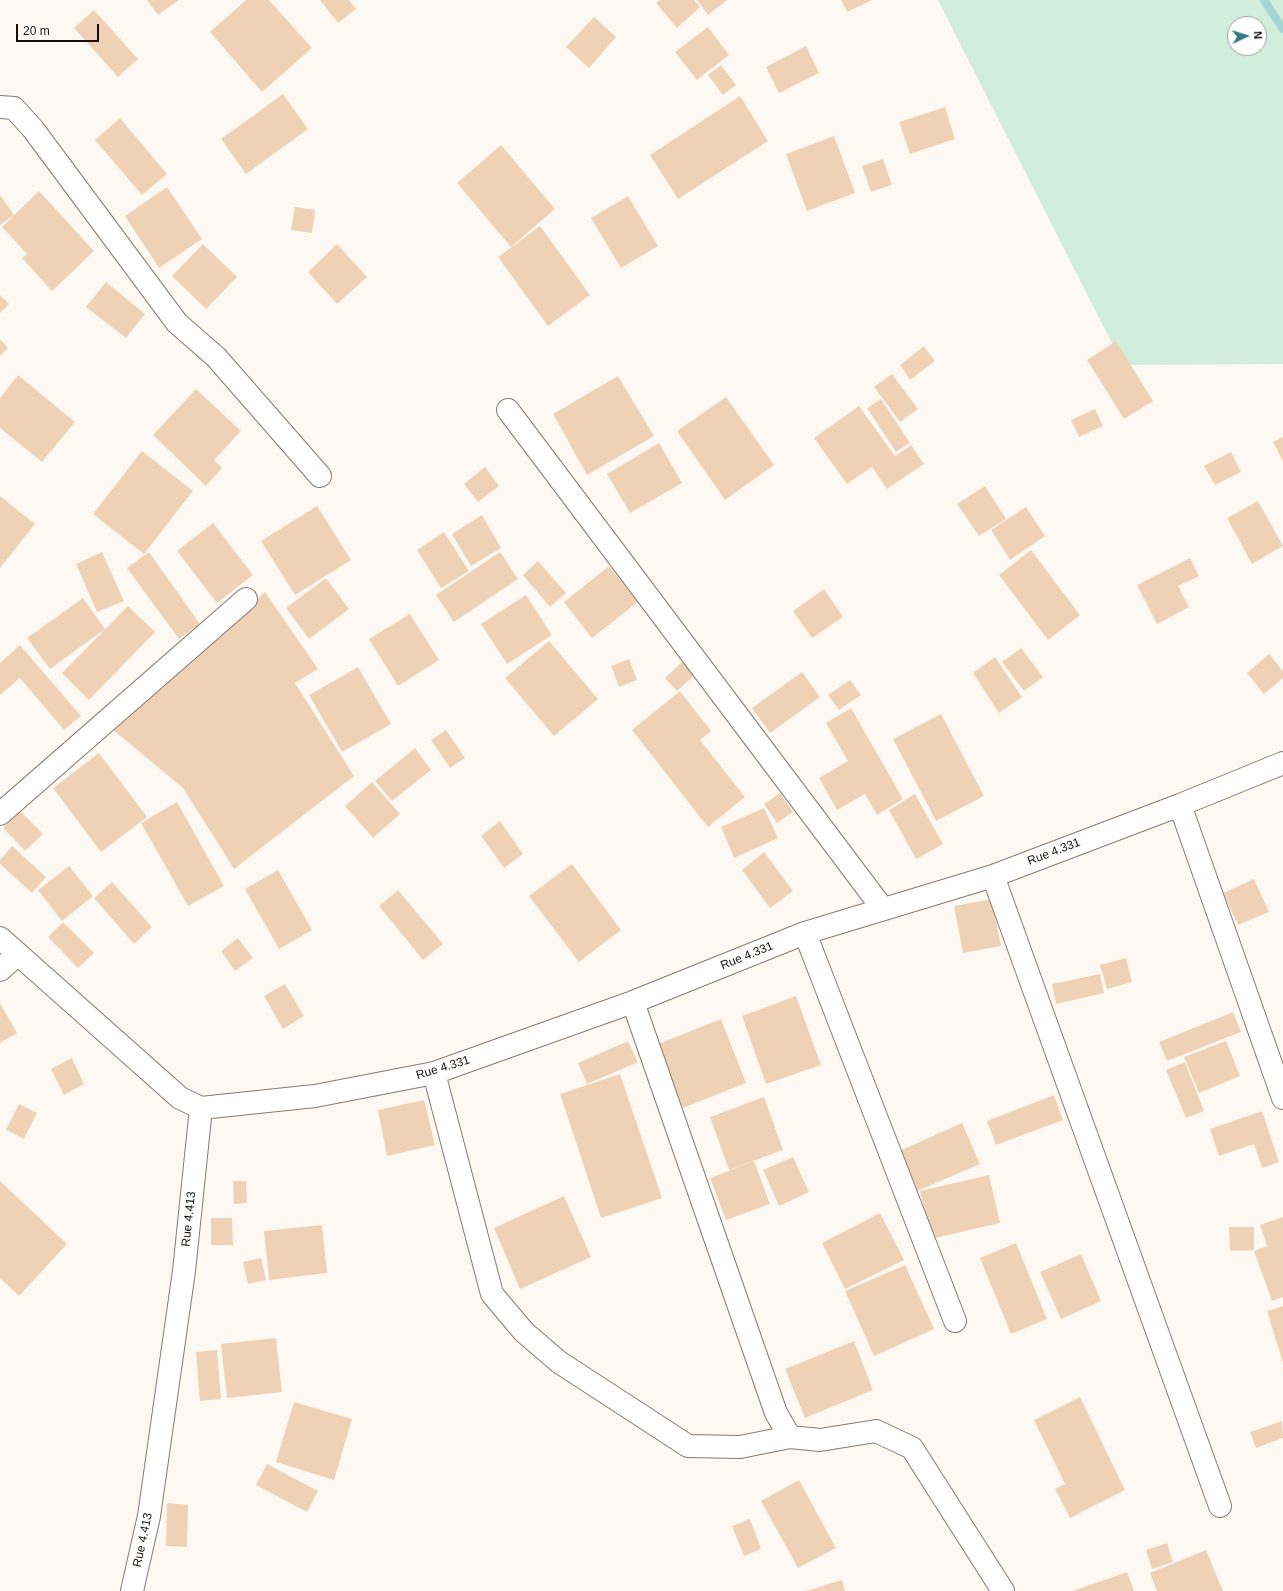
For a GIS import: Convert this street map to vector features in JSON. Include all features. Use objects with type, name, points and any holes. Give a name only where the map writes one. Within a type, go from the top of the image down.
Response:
[{"type":"street","points":[[0,107],[14,108],[33,129],[177,323],[216,356],[320,476]]},
{"type":"street","points":[[508,410],[883,908]]},
{"type":"street","points":[[0,814],[246,599]]},
{"type":"street","name":"Rue 4.331","points":[[201,1108],[315,1096],[434,1073],[634,1002],[805,933],[883,908],[993,876],[1180,805],[1283,763]]},
{"type":"street","points":[[1180,805],[1283,1098]]},
{"type":"street","points":[[993,876],[1220,1506]]},
{"type":"street","points":[[805,933],[955,1320]]},
{"type":"street","points":[[0,938],[180,1098],[201,1108]]},
{"type":"street","points":[[0,970],[18,954]]},
{"type":"street","points":[[634,1002],[776,1413],[790,1437]]},
{"type":"street","points":[[434,1073],[492,1294],[524,1332],[559,1362],[688,1446],[740,1446],[790,1437],[820,1440],[876,1430],[912,1448],[1003,1591]]},
{"type":"street","name":"Rue 4.413","points":[[132,1591],[151,1500],[184,1271],[201,1108]]},
{"type":"green space","points":[[938,0],[1283,0],[1283,364],[1123,365]]},
{"type":"building","points":[[147,0],[179,0],[158,15]]},
{"type":"building","points":[[246,0],[269,0],[312,48],[262,92],[210,32]]},
{"type":"building","points":[[320,0],[349,0],[356,9],[338,23]]},
{"type":"building","points":[[660,0],[694,0],[700,7],[677,28],[656,3]]},
{"type":"building","points":[[697,0],[727,0],[708,15]]},
{"type":"building","points":[[841,0],[872,0],[847,12]]},
{"type":"building","points":[[94,10],[138,59],[118,77],[74,28]]},
{"type":"building","points":[[594,17],[616,37],[589,68],[566,47]]},
{"type":"building","points":[[708,27],[729,55],[697,80],[675,52]]},
{"type":"building","points":[[806,46],[819,73],[779,93],[766,67]]},
{"type":"building","points":[[721,65],[736,85],[723,95],[708,75]]},
{"type":"building","points":[[283,94],[308,129],[246,174],[221,139]]},
{"type":"building","points":[[740,96],[768,141],[678,199],[650,155]]},
{"type":"building","points":[[945,107],[955,139],[910,154],[899,122]]},
{"type":"building","points":[[120,118],[167,174],[142,195],[95,140]]},
{"type":"building","points":[[834,136],[855,193],[807,211],[786,154]]},
{"type":"building","points":[[501,145],[555,209],[511,247],[457,183]]},
{"type":"building","points":[[883,159],[892,185],[871,192],[862,166]]},
{"type":"building","points":[[167,187],[202,239],[159,268],[125,216]]},
{"type":"building","points":[[39,191],[94,251],[52,291],[22,258],[27,254],[2,227]]},
{"type":"building","points":[[0,195],[14,215],[0,225]]},
{"type":"building","points":[[628,196],[658,246],[621,268],[591,218]]},
{"type":"building","points":[[295,207],[315,210],[312,233],[291,230]]},
{"type":"building","points":[[540,226],[590,295],[548,326],[498,257]]},
{"type":"building","points":[[203,244],[237,277],[206,309],[172,276]]},
{"type":"building","points":[[337,244],[367,277],[337,304],[308,272]]},
{"type":"building","points":[[106,282],[145,314],[126,338],[86,307]]},
{"type":"building","points":[[0,295],[9,304],[0,313]]},
{"type":"building","points":[[0,339],[8,348],[0,356]]},
{"type":"building","points":[[1116,341],[1153,401],[1124,419],[1087,360]]},
{"type":"building","points":[[924,346],[935,361],[910,380],[900,365]]},
{"type":"building","points":[[892,374],[918,409],[900,422],[874,387]]},
{"type":"building","points":[[18,375],[75,422],[42,462],[0,428],[0,398]]},
{"type":"building","points":[[618,376],[654,436],[587,475],[553,414]]},
{"type":"building","points":[[196,389],[241,431],[214,460],[222,468],[206,486],[153,435]]},
{"type":"building","points":[[726,397],[774,465],[725,500],[677,431]]},
{"type":"building","points":[[881,399],[910,443],[896,452],[867,408]]},
{"type":"building","points":[[859,406],[895,456],[911,445],[924,464],[887,489],[872,467],[847,484],[814,438]]},
{"type":"building","points":[[1095,409],[1103,426],[1079,437],[1071,420]]},
{"type":"building","points":[[1283,437],[1283,461],[1273,442]]},
{"type":"building","points":[[659,443],[682,483],[630,513],[607,474]]},
{"type":"building","points":[[142,451],[193,491],[144,554],[93,514]]},
{"type":"building","points":[[1231,452],[1241,472],[1215,485],[1204,466]]},
{"type":"building","points":[[485,467],[499,486],[478,502],[464,484]]},
{"type":"building","points":[[985,486],[1006,519],[979,536],[957,504]]},
{"type":"building","points":[[0,496],[35,524],[0,568]]},
{"type":"building","points":[[1258,501],[1283,546],[1252,564],[1227,518]]},
{"type":"building","points":[[317,506],[351,560],[295,595],[261,541]]},
{"type":"building","points":[[1026,507],[1045,536],[1010,560],[991,530]]},
{"type":"building","points":[[482,515],[501,548],[471,566],[452,534]]},
{"type":"building","points":[[213,523],[253,575],[217,603],[177,551]]},
{"type":"building","points":[[444,532],[469,571],[441,588],[417,550]]},
{"type":"building","points":[[1031,550],[1080,615],[1048,640],[999,575]]},
{"type":"building","points":[[102,552],[124,601],[97,612],[76,564]]},
{"type":"building","points":[[149,552],[200,624],[179,639],[127,568]]},
{"type":"building","points":[[500,552],[518,579],[454,622],[436,595]]},
{"type":"building","points":[[1190,558],[1199,576],[1178,586],[1189,607],[1157,624],[1137,585]]},
{"type":"building","points":[[538,561],[566,593],[550,607],[523,575]]},
{"type":"building","points":[[609,566],[638,602],[592,638],[564,602]]},
{"type":"building","points":[[326,578],[349,609],[309,639],[286,608]]},
{"type":"building","points":[[824,589],[843,617],[812,638],[793,611]]},
{"type":"building","points":[[265,592],[318,669],[295,683],[354,776],[234,869],[183,788],[112,729]]},
{"type":"building","points":[[526,595],[552,635],[507,664],[481,624]]},
{"type":"building","points":[[83,598],[105,629],[50,669],[27,638]]},
{"type":"building","points":[[128,606],[155,632],[89,700],[62,673]]},
{"type":"building","points":[[410,614],[439,660],[398,686],[369,639]]},
{"type":"building","points":[[549,641],[598,699],[554,736],[505,678]]},
{"type":"building","points":[[20,645],[81,716],[64,730],[20,678],[0,695],[0,663]]},
{"type":"building","points":[[1021,648],[1043,677],[1024,691],[1002,662]]},
{"type":"building","points":[[1269,654],[1283,671],[1283,678],[1264,694],[1247,673]]},
{"type":"building","points":[[995,657],[1022,697],[999,713],[973,673]]},
{"type":"building","points":[[686,658],[698,672],[677,691],[665,678]]},
{"type":"building","points":[[629,659],[637,680],[619,687],[611,666]]},
{"type":"building","points":[[358,667],[391,724],[342,752],[309,695]]},
{"type":"building","points":[[802,672],[820,697],[770,733],[752,708]]},
{"type":"building","points":[[850,680],[861,695],[839,710],[828,695]]},
{"type":"building","points":[[680,691],[711,731],[700,740],[745,797],[708,827],[632,730]]},
{"type":"building","points":[[851,708],[903,799],[877,815],[865,794],[837,810],[819,778],[848,761],[826,723]]},
{"type":"building","points":[[941,714],[984,796],[936,821],[893,739]]},
{"type":"building","points":[[446,730],[465,758],[450,768],[431,740]]},
{"type":"building","points":[[415,748],[431,770],[392,801],[375,781]]},
{"type":"building","points":[[99,753],[147,817],[101,852],[53,788]]},
{"type":"building","points":[[372,782],[400,814],[373,838],[345,806]]},
{"type":"building","points":[[780,793],[793,812],[777,823],[764,804]]},
{"type":"building","points":[[915,794],[943,844],[916,859],[889,810]]},
{"type":"building","points":[[177,802],[224,886],[188,906],[141,823]]},
{"type":"building","points":[[764,808],[778,838],[734,858],[721,827]]},
{"type":"building","points":[[20,811],[43,834],[25,851],[3,828]]},
{"type":"building","points":[[500,821],[523,854],[504,868],[481,836]]},
{"type":"building","points":[[12,846],[46,877],[32,893],[0,864],[0,860]]},
{"type":"building","points":[[764,852],[793,891],[770,908],[742,870]]},
{"type":"building","points":[[572,864],[621,930],[579,962],[529,896]]},
{"type":"building","points":[[69,866],[93,896],[62,921],[38,890]]},
{"type":"building","points":[[278,870],[312,930],[279,949],[245,889]]},
{"type":"building","points":[[1254,879],[1269,912],[1238,925],[1223,893]]},
{"type":"building","points":[[112,882],[152,927],[134,944],[94,898]]},
{"type":"building","points":[[398,890],[443,944],[423,960],[379,906]]},
{"type":"building","points":[[992,899],[1001,946],[963,953],[954,906]]},
{"type":"building","points":[[63,922],[94,953],[78,968],[48,937]]},
{"type":"building","points":[[238,938],[253,958],[235,971],[221,951]]},
{"type":"building","points":[[1126,958],[1132,982],[1107,989],[1100,965]]},
{"type":"building","points":[[1100,974],[1104,993],[1056,1004],[1052,984]]},
{"type":"building","points":[[285,984],[304,1016],[283,1029],[264,996]]},
{"type":"building","points":[[796,996],[821,1065],[766,1084],[742,1016]]},
{"type":"building","points":[[0,1003],[17,1033],[0,1043]]},
{"type":"building","points":[[1233,1012],[1241,1032],[1167,1061],[1159,1042]]},
{"type":"building","points":[[721,1019],[746,1083],[683,1108],[658,1044]]},
{"type":"building","points":[[628,1041],[638,1062],[587,1084],[578,1063]]},
{"type":"building","points":[[1226,1041],[1240,1076],[1199,1093],[1184,1057]]},
{"type":"building","points":[[72,1058],[84,1084],[64,1095],[51,1069]]},
{"type":"building","points":[[1185,1062],[1204,1111],[1186,1118],[1166,1070]]},
{"type":"building","points":[[620,1074],[662,1198],[601,1218],[560,1094]]},
{"type":"building","points":[[1054,1095],[1063,1120],[996,1145],[987,1121]]},
{"type":"building","points":[[764,1097],[783,1150],[729,1170],[710,1117]]},
{"type":"building","points":[[424,1100],[435,1145],[387,1156],[378,1110]]},
{"type":"building","points":[[19,1104],[37,1113],[24,1139],[6,1130]]},
{"type":"building","points":[[1262,1111],[1279,1162],[1262,1168],[1254,1144],[1219,1156],[1210,1129]]},
{"type":"building","points":[[962,1123],[980,1164],[915,1192],[897,1152]]},
{"type":"building","points":[[793,1157],[809,1192],[779,1206],[763,1170]]},
{"type":"building","points":[[754,1161],[770,1204],[726,1220],[710,1178]]},
{"type":"building","points":[[989,1175],[1000,1223],[931,1239],[920,1191]]},
{"type":"building","points":[[0,1181],[67,1244],[19,1296],[0,1278]]},
{"type":"building","points":[[233,1181],[246,1181],[247,1203],[234,1204]]},
{"type":"building","points":[[564,1196],[591,1257],[520,1289],[494,1228]]},
{"type":"building","points":[[880,1213],[904,1260],[845,1289],[822,1243]]},
{"type":"building","points":[[1283,1217],[1283,1297],[1272,1301],[1254,1251],[1267,1246],[1260,1225]]},
{"type":"building","points":[[211,1218],[232,1218],[233,1245],[211,1245]]},
{"type":"building","points":[[322,1225],[327,1273],[269,1280],[264,1231]]},
{"type":"building","points":[[1229,1227],[1254,1227],[1254,1250],[1230,1251]]},
{"type":"building","points":[[1016,1243],[1047,1319],[1011,1334],[980,1258]]},
{"type":"building","points":[[1081,1254],[1101,1301],[1061,1319],[1040,1272]]},
{"type":"building","points":[[261,1258],[266,1280],[248,1284],[243,1262]]},
{"type":"building","points":[[905,1265],[934,1329],[874,1356],[845,1291]]},
{"type":"building","points":[[1283,1306],[1283,1363],[1267,1311]]},
{"type":"building","points":[[276,1338],[282,1392],[227,1398],[221,1344]]},
{"type":"building","points":[[854,1341],[873,1390],[805,1418],[785,1369]]},
{"type":"building","points":[[217,1350],[221,1399],[200,1401],[196,1352]]},
{"type":"building","points":[[1080,1397],[1125,1490],[1070,1518],[1055,1489],[1065,1484],[1034,1420]]},
{"type":"building","points":[[294,1402],[352,1419],[334,1480],[276,1462]]},
{"type":"building","points":[[1282,1421],[1283,1438],[1256,1448],[1250,1432]]},
{"type":"building","points":[[267,1464],[318,1491],[307,1512],[256,1485]]},
{"type":"building","points":[[799,1480],[836,1548],[798,1568],[761,1501]]},
{"type":"building","points":[[167,1503],[188,1505],[187,1547],[166,1546]]},
{"type":"building","points":[[750,1519],[761,1549],[744,1556],[732,1526]]},
{"type":"building","points":[[1167,1543],[1173,1562],[1152,1569],[1146,1550]]},
{"type":"building","points":[[1206,1550],[1223,1591],[1157,1591],[1150,1573]]},
{"type":"building","points":[[1127,1572],[1134,1591],[1073,1591]]},
{"type":"building","points":[[842,1580],[845,1591],[806,1591]]},
{"type":"waterway","points":[[1264,0],[1283,29]]}]
